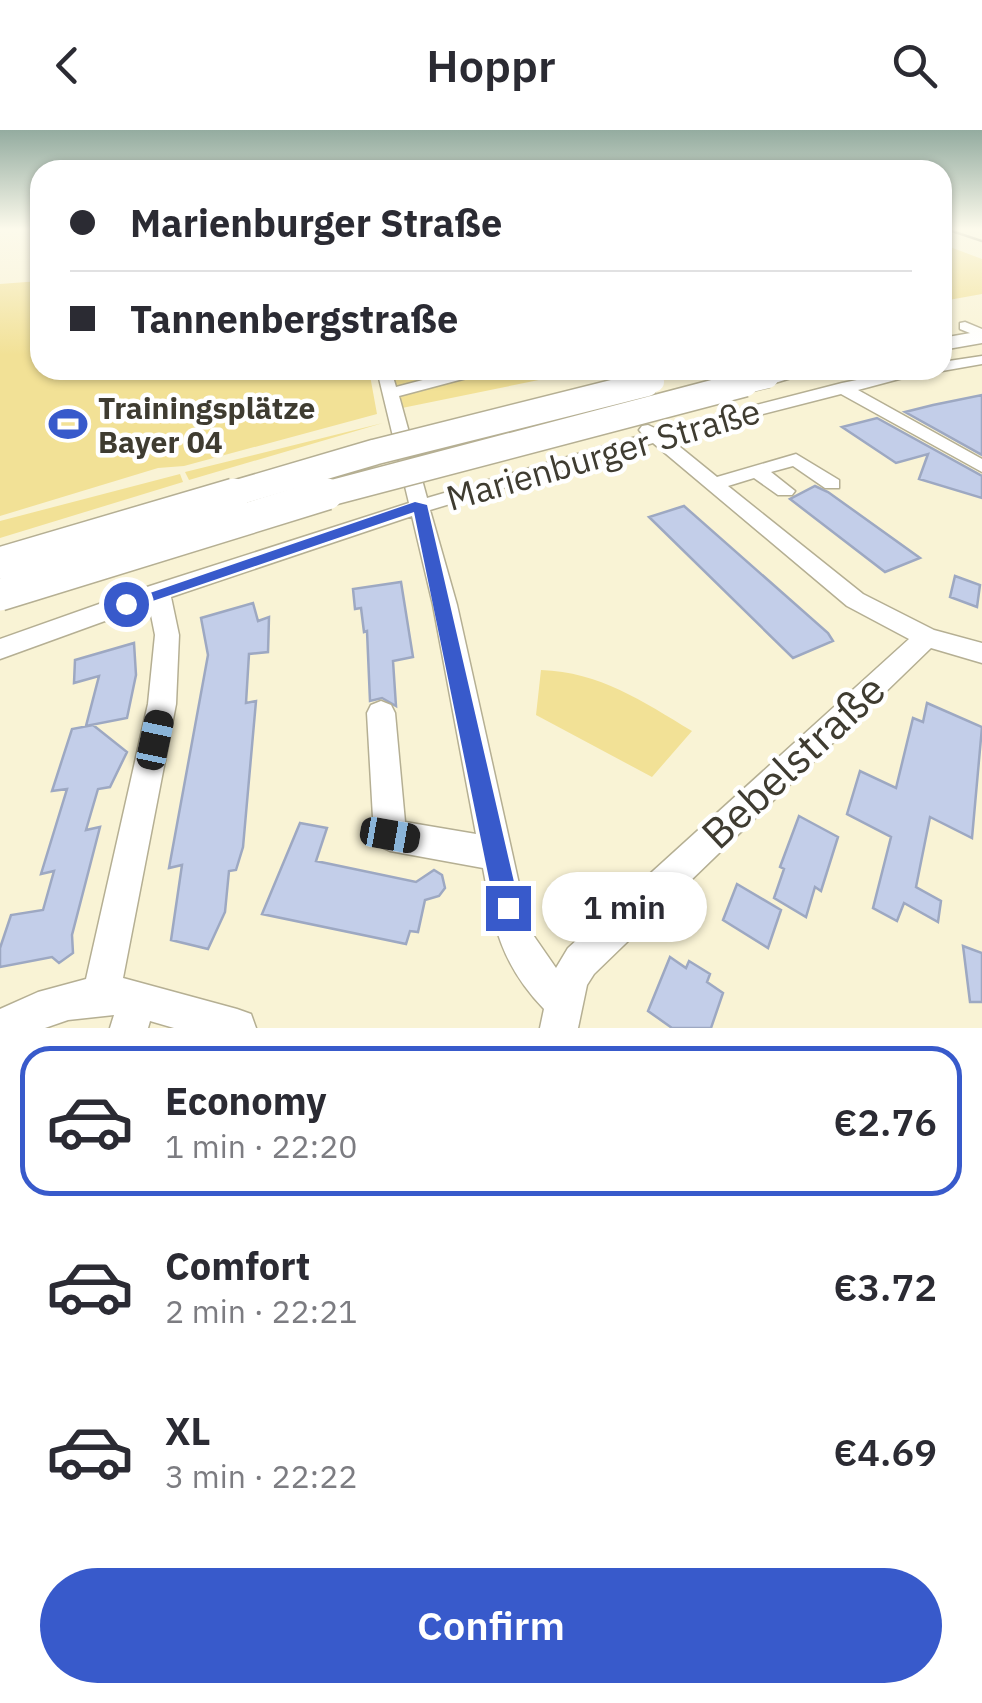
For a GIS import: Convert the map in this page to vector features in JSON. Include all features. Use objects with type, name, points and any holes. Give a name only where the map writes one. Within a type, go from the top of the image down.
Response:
[{"type":"highway","points":[[952,326],[978,329]]},
{"type":"highway","points":[[952,340],[978,329]]},
{"type":"highway","points":[[0,562],[376,452],[667,380]]},
{"type":"highway","points":[[0,595],[486,448],[766,380]]},
{"type":"street","points":[[952,365],[982,360]]},
{"type":"street","points":[[386,380],[420,505],[513,935],[561,1016]]},
{"type":"street","points":[[388,394],[448,380]]},
{"type":"street","name":"Marienburger Straße","points":[[0,649],[420,505],[654,436],[879,380]]},
{"type":"street","points":[[842,388],[982,466]]},
{"type":"street","points":[[608,394],[855,600],[926,638],[982,654]]},
{"type":"street","points":[[714,484],[796,458],[832,484]]},
{"type":"street","points":[[757,471],[785,491]]},
{"type":"street","points":[[123,1007],[162,704],[166,635],[158,592]]},
{"type":"street","name":"Bebelstraße","points":[[561,1016],[570,978],[581,961],[926,638]]},
{"type":"street","points":[[381,713],[390,835],[496,854]]},
{"type":"street","points":[[3,1028],[58,1000],[123,1007],[237,1028]]},
{"type":"shaded area","points":[[952,271],[982,271],[982,294],[952,299]]},
{"type":"shaded area","points":[[30,282],[30,380],[371,380],[377,414],[184,466],[158,468],[0,516],[0,284]]},
{"type":"shaded area","points":[[394,380],[539,380],[402,408]]},
{"type":"shaded area","points":[[383,423],[189,480],[185,472]]},
{"type":"shaded area","points":[[180,474],[183,482],[0,538],[0,521]]},
{"type":"shaded area","points":[[541,670],[602,682],[692,731],[652,777],[536,715]]},
{"type":"building","points":[[982,395],[982,455],[905,412],[933,405]]},
{"type":"building","points":[[877,418],[982,476],[982,498],[919,479],[928,454],[896,463],[842,427]]},
{"type":"building","points":[[815,486],[920,558],[885,572],[790,499]]},
{"type":"building","points":[[684,506],[833,641],[793,658],[649,517]]},
{"type":"building","points":[[955,576],[980,585],[977,607],[950,597]]},
{"type":"building","points":[[401,582],[413,657],[393,661],[396,706],[382,698],[370,701],[367,631],[364,632],[361,608],[355,609],[353,589]]},
{"type":"building","points":[[253,603],[258,621],[269,617],[268,652],[249,654],[246,703],[256,701],[243,847],[236,870],[229,871],[225,912],[208,949],[171,940],[182,865],[169,868],[208,655],[201,618]]},
{"type":"building","points":[[134,643],[136,675],[127,718],[86,726],[99,676],[74,683],[75,660]]},
{"type":"building","points":[[927,703],[982,727],[972,838],[930,817],[916,887],[941,901],[938,922],[904,903],[897,921],[873,908],[891,837],[847,814],[860,771],[896,788],[913,718],[923,722]]},
{"type":"building","points":[[93,725],[127,752],[110,787],[98,789],[86,830],[100,827],[72,935],[73,953],[59,963],[52,957],[0,967],[0,948],[11,915],[43,910],[54,871],[41,874],[67,789],[52,791],[72,729]]},
{"type":"building","points":[[799,816],[838,837],[821,891],[815,887],[806,917],[774,898],[784,869],[780,867]]},
{"type":"building","points":[[300,823],[327,828],[316,861],[416,882],[434,870],[442,875],[445,888],[439,896],[425,900],[418,932],[410,931],[406,944],[262,914]]},
{"type":"building","points":[[737,884],[781,910],[768,948],[723,920]]},
{"type":"building","points":[[963,946],[982,953],[982,1002],[970,1002]]},
{"type":"building","points":[[670,957],[686,968],[689,961],[710,974],[707,982],[723,993],[711,1028],[672,1028],[648,1011]]},
{"type":"place","name":"Trainingsplätze Bayer 04","points":[[68,424]]},
{"type":"route","points":[[126,604],[420,505],[445,605],[508,908]]}]
